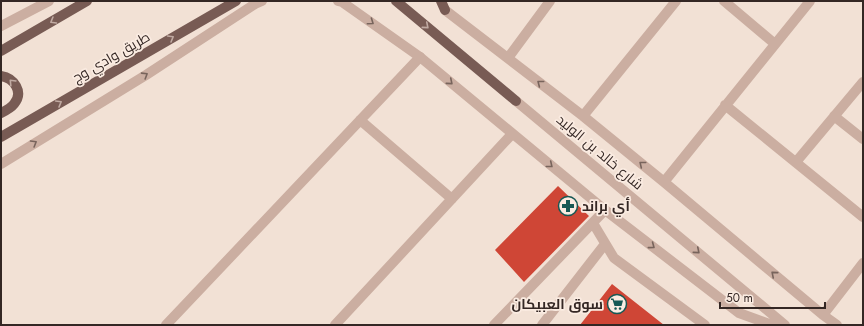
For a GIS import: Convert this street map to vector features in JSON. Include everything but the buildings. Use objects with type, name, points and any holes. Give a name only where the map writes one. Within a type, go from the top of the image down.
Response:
[{"type":"main road","points":[[1,51],[87,1]]},
{"type":"main road","name":"طريق وادي وج","points":[[1,137],[236,1]]},
{"type":"main road","name":"شارع خالد بن الوليد","points":[[396,1],[516,101]]},
{"type":"main road","points":[[1,76],[13,81],[18,92],[15,104],[1,114]]},
{"type":"street","points":[[1,26],[49,1]]},
{"type":"street","points":[[1,164],[146,75],[255,4],[262,1]]},
{"type":"street","points":[[338,1],[342,2],[420,57],[605,210],[739,313],[772,325]]},
{"type":"street","points":[[508,58],[550,1]]},
{"type":"street","points":[[583,116],[676,1]]},
{"type":"street","points":[[724,1],[775,44]]},
{"type":"street","points":[[664,182],[810,1]]},
{"type":"street","points":[[443,5],[583,116],[837,325]]},
{"type":"street","points":[[166,325],[420,57]]},
{"type":"street","points":[[796,162],[863,82]]},
{"type":"street","name":"شارع خالد بن الوليد","points":[[516,101],[785,325]]},
{"type":"street","points":[[725,105],[863,217]]},
{"type":"street","points":[[834,116],[863,140]]},
{"type":"street","points":[[360,120],[452,199]]},
{"type":"street","points":[[335,325],[512,134]]},
{"type":"street","points":[[494,325],[605,210]]},
{"type":"street","points":[[593,223],[614,258],[705,325]]},
{"type":"street","points":[[542,325],[605,244]]},
{"type":"street","points":[[823,315],[863,262]]},
{"type":"place","name":"أي براند","points":[[568,206]]},
{"type":"place","name":"سوق العبيكان","points":[[617,304]]}]
